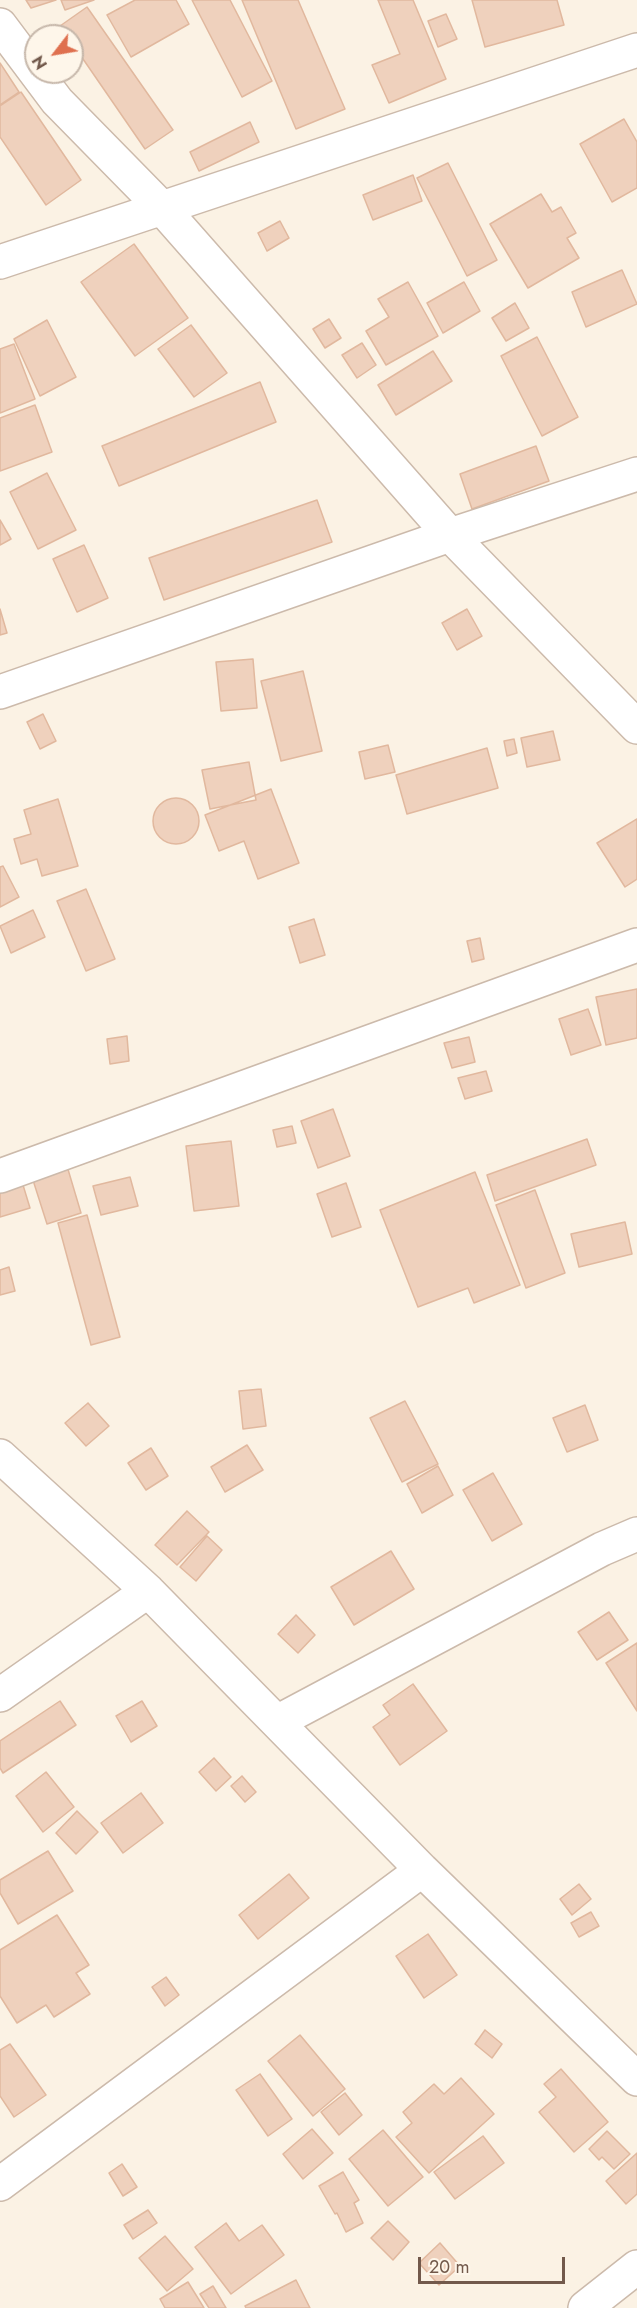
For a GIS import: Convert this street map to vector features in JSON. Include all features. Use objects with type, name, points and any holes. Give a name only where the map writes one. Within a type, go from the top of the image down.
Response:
[{"type":"street","points":[[0,25],[57,101],[162,208],[450,535],[637,727]]},
{"type":"street","points":[[0,262],[637,50]]},
{"type":"street","points":[[0,692],[450,535],[637,474]]},
{"type":"street","points":[[0,1176],[637,945]]},
{"type":"street","points":[[0,1456],[147,1591],[422,1870],[637,2079]]},
{"type":"street","points":[[277,1722],[602,1550],[637,1534]]},
{"type":"street","points":[[0,1695],[147,1591]]},
{"type":"street","points":[[0,2184],[422,1870]]},
{"type":"street","points":[[585,2308],[637,2267]]},
{"type":"building","points":[[26,0],[56,0],[31,8]]},
{"type":"building","points":[[61,0],[94,0],[65,10]]},
{"type":"building","points":[[135,0],[176,0],[189,24],[131,57],[107,15]]},
{"type":"building","points":[[192,0],[230,0],[272,81],[242,97]]},
{"type":"building","points":[[242,0],[298,0],[345,109],[296,129]]},
{"type":"building","points":[[378,0],[413,0],[446,79],[389,103],[372,65],[400,54]]},
{"type":"building","points":[[472,0],[557,0],[564,25],[485,47]]},
{"type":"building","points":[[87,7],[173,130],[145,149],[84,60],[84,24],[63,24]]},
{"type":"building","points":[[446,14],[457,39],[438,47],[428,21]]},
{"type":"building","points":[[0,63],[19,92],[0,105]]},
{"type":"building","points":[[21,92],[81,180],[46,205],[0,137],[0,106]]},
{"type":"building","points":[[624,119],[637,142],[637,188],[612,202],[580,144]]},
{"type":"building","points":[[250,122],[259,142],[199,171],[190,152]]},
{"type":"building","points":[[448,163],[497,260],[467,276],[417,178]]},
{"type":"building","points":[[413,175],[422,201],[373,220],[363,195]]},
{"type":"building","points":[[541,194],[552,212],[561,207],[576,233],[567,238],[579,258],[528,288],[490,224]]},
{"type":"building","points":[[280,221],[289,238],[267,251],[258,233]]},
{"type":"building","points":[[134,244],[188,318],[135,356],[81,282]]},
{"type":"building","points":[[622,270],[637,304],[586,327],[572,292]]},
{"type":"building","points":[[408,282],[438,336],[386,365],[366,331],[389,317],[378,299]]},
{"type":"building","points":[[464,282],[480,311],[443,333],[427,303]]},
{"type":"building","points":[[515,303],[529,328],[506,341],[492,318]]},
{"type":"building","points":[[329,319],[341,338],[325,348],[313,329]]},
{"type":"building","points":[[47,320],[76,377],[40,396],[14,339]]},
{"type":"building","points":[[191,325],[227,373],[194,397],[158,349]]},
{"type":"building","points":[[537,337],[578,417],[542,436],[501,356]]},
{"type":"building","points":[[362,343],[376,365],[357,378],[342,355]]},
{"type":"building","points":[[14,344],[35,399],[0,413],[0,349]]},
{"type":"building","points":[[433,351],[452,381],[396,415],[378,385]]},
{"type":"building","points":[[260,382],[276,422],[119,486],[102,446]]},
{"type":"building","points":[[35,405],[52,452],[0,471],[0,418]]},
{"type":"building","points":[[536,446],[549,481],[472,509],[460,474]]},
{"type":"building","points":[[47,473],[76,530],[38,549],[10,492]]},
{"type":"building","points":[[317,500],[332,542],[164,600],[149,558]]},
{"type":"building","points":[[0,520],[11,539],[0,545]]},
{"type":"building","points":[[84,545],[108,598],[77,612],[53,559]]},
{"type":"building","points":[[0,609],[7,633],[0,635]]},
{"type":"building","points":[[467,609],[482,636],[457,650],[442,623]]},
{"type":"building","points":[[253,659],[257,708],[221,711],[216,662]]},
{"type":"building","points":[[303,671],[322,751],[281,761],[261,681]]},
{"type":"building","points":[[43,714],[56,741],[40,749],[27,722]]},
{"type":"building","points":[[553,731],[560,760],[527,767],[521,738]]},
{"type":"building","points":[[514,739],[517,753],[507,756],[504,741]]},
{"type":"building","points":[[388,745],[395,772],[365,779],[359,752]]},
{"type":"building","points":[[487,748],[498,788],[407,814],[396,775]]},
{"type":"building","points":[[249,762],[256,800],[210,809],[202,770]]},
{"type":"building","points":[[271,789],[299,863],[258,879],[244,841],[219,851],[205,815]]},
{"type":"building","points":[[176,798],[192,805],[199,821],[192,837],[176,844],[160,837],[153,821],[160,805]]},
{"type":"building","points":[[58,799],[78,866],[42,876],[37,859],[21,864],[14,839],[31,834],[24,810]]},
{"type":"building","points":[[637,819],[637,879],[625,887],[597,843]]},
{"type":"building","points":[[3,866],[19,897],[0,907],[0,867]]},
{"type":"building","points":[[86,889],[115,959],[86,971],[57,901]]},
{"type":"building","points":[[33,910],[45,937],[11,953],[0,926]]},
{"type":"building","points":[[314,919],[325,955],[300,963],[289,927]]},
{"type":"building","points":[[480,938],[484,959],[472,962],[467,941]]},
{"type":"building","points":[[637,989],[637,1038],[606,1045],[596,997]]},
{"type":"building","points":[[588,1009],[601,1045],[571,1055],[559,1019]]},
{"type":"building","points":[[127,1036],[129,1061],[110,1064],[107,1039]]},
{"type":"building","points":[[469,1037],[475,1062],[452,1068],[444,1043]]},
{"type":"building","points":[[486,1071],[492,1091],[465,1099],[458,1078]]},
{"type":"building","points":[[333,1109],[350,1156],[318,1168],[301,1121]]},
{"type":"building","points":[[292,1126],[296,1143],[277,1147],[273,1130]]},
{"type":"building","points":[[587,1139],[596,1165],[495,1201],[487,1175]]},
{"type":"building","points":[[231,1141],[239,1206],[194,1211],[186,1146]]},
{"type":"building","points":[[67,1166],[81,1213],[47,1224],[32,1177]]},
{"type":"building","points":[[475,1172],[520,1285],[474,1303],[468,1288],[418,1307],[380,1210]]},
{"type":"building","points":[[130,1177],[138,1206],[101,1215],[93,1186]]},
{"type":"building","points":[[346,1183],[361,1227],[332,1237],[317,1194]]},
{"type":"building","points":[[23,1185],[30,1208],[0,1217],[0,1192]]},
{"type":"building","points":[[535,1190],[565,1273],[526,1288],[496,1205]]},
{"type":"building","points":[[87,1215],[120,1337],[91,1345],[58,1223]]},
{"type":"building","points":[[625,1222],[632,1254],[579,1267],[571,1234]]},
{"type":"building","points":[[9,1267],[15,1291],[0,1295],[0,1270]]},
{"type":"building","points":[[261,1389],[266,1426],[243,1429],[239,1391]]},
{"type":"building","points":[[405,1401],[438,1464],[402,1482],[370,1418]]},
{"type":"building","points":[[88,1403],[109,1426],[86,1446],[65,1423]]},
{"type":"building","points":[[585,1405],[598,1440],[567,1452],[553,1418]]},
{"type":"building","points":[[247,1445],[263,1470],[225,1492],[211,1467]]},
{"type":"building","points":[[151,1448],[168,1476],[146,1490],[128,1463]]},
{"type":"building","points":[[438,1466],[453,1495],[422,1513],[407,1484]]},
{"type":"building","points":[[493,1473],[522,1524],[492,1541],[463,1490]]},
{"type":"building","points":[[187,1511],[209,1532],[177,1565],[155,1545]]},
{"type":"building","points":[[207,1536],[222,1550],[196,1581],[180,1567]]},
{"type":"building","points":[[391,1551],[414,1589],[354,1625],[331,1587]]},
{"type":"building","points":[[609,1612],[628,1640],[597,1660],[578,1632]]},
{"type":"building","points":[[296,1615],[315,1635],[298,1653],[278,1634]]},
{"type":"building","points":[[637,1643],[637,1711],[606,1663]]},
{"type":"building","points":[[413,1684],[447,1731],[400,1765],[373,1727],[390,1715],[383,1705]]},
{"type":"building","points":[[60,1701],[76,1725],[3,1773],[0,1768],[0,1741]]},
{"type":"building","points":[[142,1701],[157,1726],[131,1742],[116,1716]]},
{"type":"building","points":[[214,1758],[231,1777],[216,1791],[199,1772]]},
{"type":"building","points":[[46,1772],[74,1807],[43,1832],[16,1796]]},
{"type":"building","points":[[242,1776],[256,1792],[245,1802],[231,1786]]},
{"type":"building","points":[[141,1793],[163,1823],[123,1853],[101,1823]]},
{"type":"building","points":[[77,1811],[98,1832],[76,1854],[56,1833]]},
{"type":"building","points":[[48,1851],[73,1891],[18,1924],[0,1893],[0,1880]]},
{"type":"building","points":[[289,1874],[309,1898],[258,1939],[239,1915]]},
{"type":"building","points":[[579,1884],[591,1899],[572,1915],[560,1899]]},
{"type":"building","points":[[591,1912],[599,1926],[579,1937],[571,1923]]},
{"type":"building","points":[[57,1915],[89,1965],[76,1973],[90,1994],[54,2017],[46,2005],[17,2023],[0,1996],[0,1950]]},
{"type":"building","points":[[428,1934],[457,1975],[424,1998],[396,1956]]},
{"type":"building","points":[[166,1977],[179,1995],[165,2006],[152,1987]]},
{"type":"building","points":[[485,2030],[502,2044],[492,2058],[475,2044]]},
{"type":"building","points":[[300,2035],[345,2089],[313,2116],[268,2061]]},
{"type":"building","points":[[10,2044],[46,2095],[14,2117],[0,2096],[0,2050]]},
{"type":"building","points":[[561,2069],[608,2122],[574,2152],[539,2112],[556,2097],[544,2084]]},
{"type":"building","points":[[260,2074],[292,2119],[268,2136],[236,2090]]},
{"type":"building","points":[[461,2078],[494,2114],[429,2173],[396,2137],[412,2123],[403,2112],[434,2084],[444,2094]]},
{"type":"building","points":[[345,2093],[362,2115],[339,2135],[321,2112]]},
{"type":"building","points":[[312,2129],[333,2153],[303,2179],[283,2154]]},
{"type":"building","points":[[383,2130],[423,2177],[388,2206],[349,2159]]},
{"type":"building","points":[[607,2131],[630,2154],[614,2169],[602,2157],[599,2160],[589,2149]]},
{"type":"building","points":[[483,2136],[504,2163],[455,2199],[434,2172]]},
{"type":"building","points":[[637,2153],[637,2194],[626,2204],[606,2181]]},
{"type":"building","points":[[122,2164],[137,2187],[123,2196],[109,2173]]},
{"type":"building","points":[[343,2172],[359,2200],[354,2203],[363,2223],[346,2232],[337,2213],[335,2214],[319,2186]]},
{"type":"building","points":[[148,2210],[157,2223],[133,2239],[124,2225]]},
{"type":"building","points":[[388,2221],[409,2242],[393,2260],[371,2238]]},
{"type":"building","points":[[226,2223],[239,2241],[262,2225],[284,2255],[231,2294],[195,2247]]},
{"type":"building","points":[[165,2236],[193,2269],[167,2291],[139,2258]]},
{"type":"building","points":[[440,2243],[460,2266],[439,2285],[419,2263]]},
{"type":"building","points":[[296,2280],[310,2308],[246,2308],[245,2306]]},
{"type":"building","points":[[188,2282],[204,2308],[165,2308],[160,2299]]},
{"type":"building","points":[[213,2286],[226,2308],[209,2308],[200,2294]]}]
